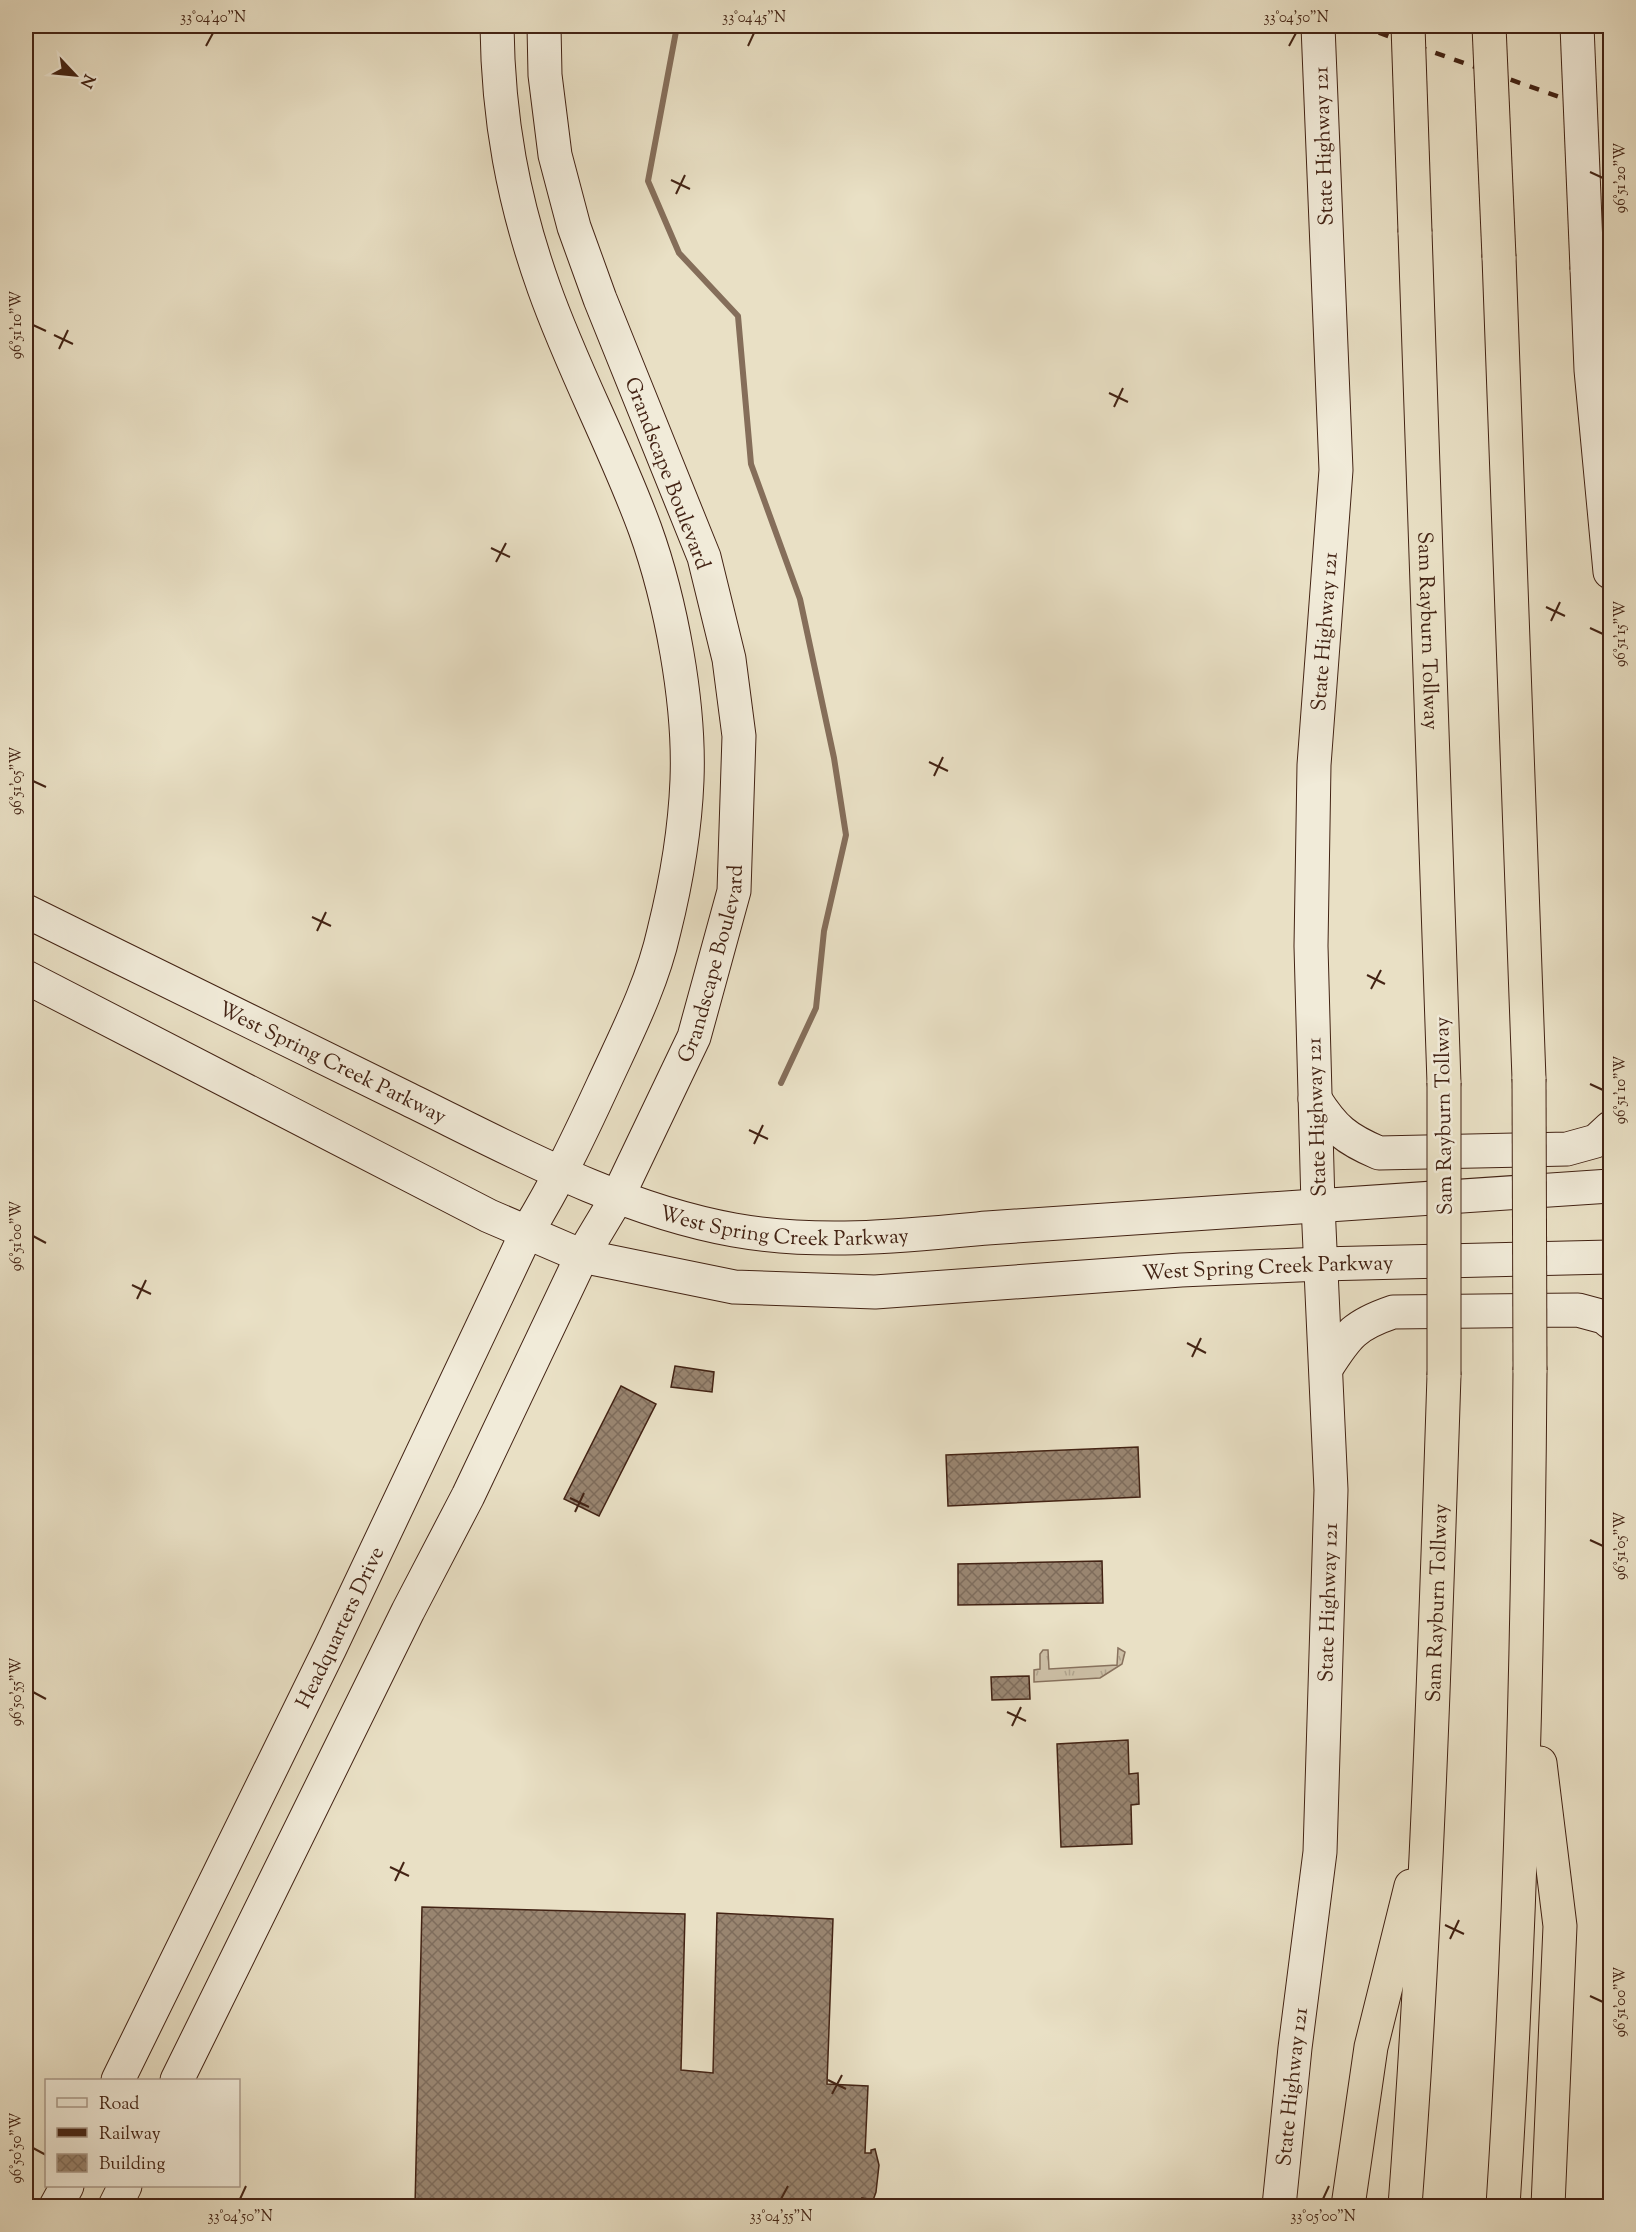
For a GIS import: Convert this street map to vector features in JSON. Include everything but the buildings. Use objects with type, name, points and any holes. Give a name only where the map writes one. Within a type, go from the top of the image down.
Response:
[{"type":"highway","name":"Sam Rayburn Tollway","points":[[1405,2206],[1417,2050],[1430,1809],[1444,1375],[1444,1083],[1408,26]]},
{"type":"highway","points":[[1489,26],[1529,1079],[1528,1663],[1514,2036],[1503,2206]]},
{"type":"highway","points":[[1528,1663],[1560,1926],[1548,2206]]},
{"type":"highway","points":[[1348,2206],[1371,2047],[1430,1809]]},
{"type":"main road","name":"Grandscape Boulevard","points":[[497,26],[504,142],[521,217],[544,290],[645,531],[671,626],[683,703],[687,779],[678,857],[664,934],[640,1007],[562,1175]]},
{"type":"main road","name":"Grandscape Boulevard","points":[[544,26],[545,75],[555,154],[574,227],[600,299],[704,557],[729,659],[739,736],[734,891],[694,1037],[618,1196]]},
{"type":"main road","name":"State Highway 121","points":[[1279,2206],[1293,2059],[1320,1852],[1331,1490],[1318,1205],[1311,946],[1314,765],[1336,470],[1318,26]]},
{"type":"main road","points":[[1577,26],[1592,370],[1611,572]]},
{"type":"main road","points":[[651,550],[696,537]]},
{"type":"main road","name":"West Spring Creek Parkway","points":[[26,911],[562,1175],[666,1214],[734,1230],[815,1239],[896,1237],[1318,1205],[1611,1186]]},
{"type":"main road","name":"West Spring Creek Parkway","points":[[26,976],[480,1212],[582,1256],[734,1287],[875,1292],[1087,1276],[1322,1264],[1611,1257]]},
{"type":"main road","points":[[1315,1099],[1326,1117],[1350,1141],[1379,1153],[1567,1149],[1596,1141],[1611,1128]]},
{"type":"main road","name":"Headquarters Drive","points":[[118,2079],[256,1801],[527,1232],[562,1175]]},
{"type":"main road","points":[[177,2079],[408,1611],[468,1496],[582,1256],[618,1196]]},
{"type":"main road","points":[[1327,1367],[1344,1340],[1364,1322],[1393,1312],[1578,1310],[1604,1317],[1611,1322]]},
{"type":"main road","points":[[256,1801],[304,1823]]},
{"type":"main road","points":[[56,2206],[66,2187]]},
{"type":"main road","points":[[115,2206],[124,2187]]},
{"type":"green space","points":[[1118,1648],[1125,1652],[1122,1664],[1100,1678],[1034,1682],[1034,1670],[1040,1669],[1040,1654],[1043,1650],[1048,1650],[1049,1669],[1117,1665]]},
{"type":"waterway","points":[[677,26],[648,181],[679,253],[738,316],[751,464],[800,599],[834,758],[846,835],[824,931],[816,1008],[781,1083]]},
{"type":"railway","points":[[1360,26],[1610,115]]}]
